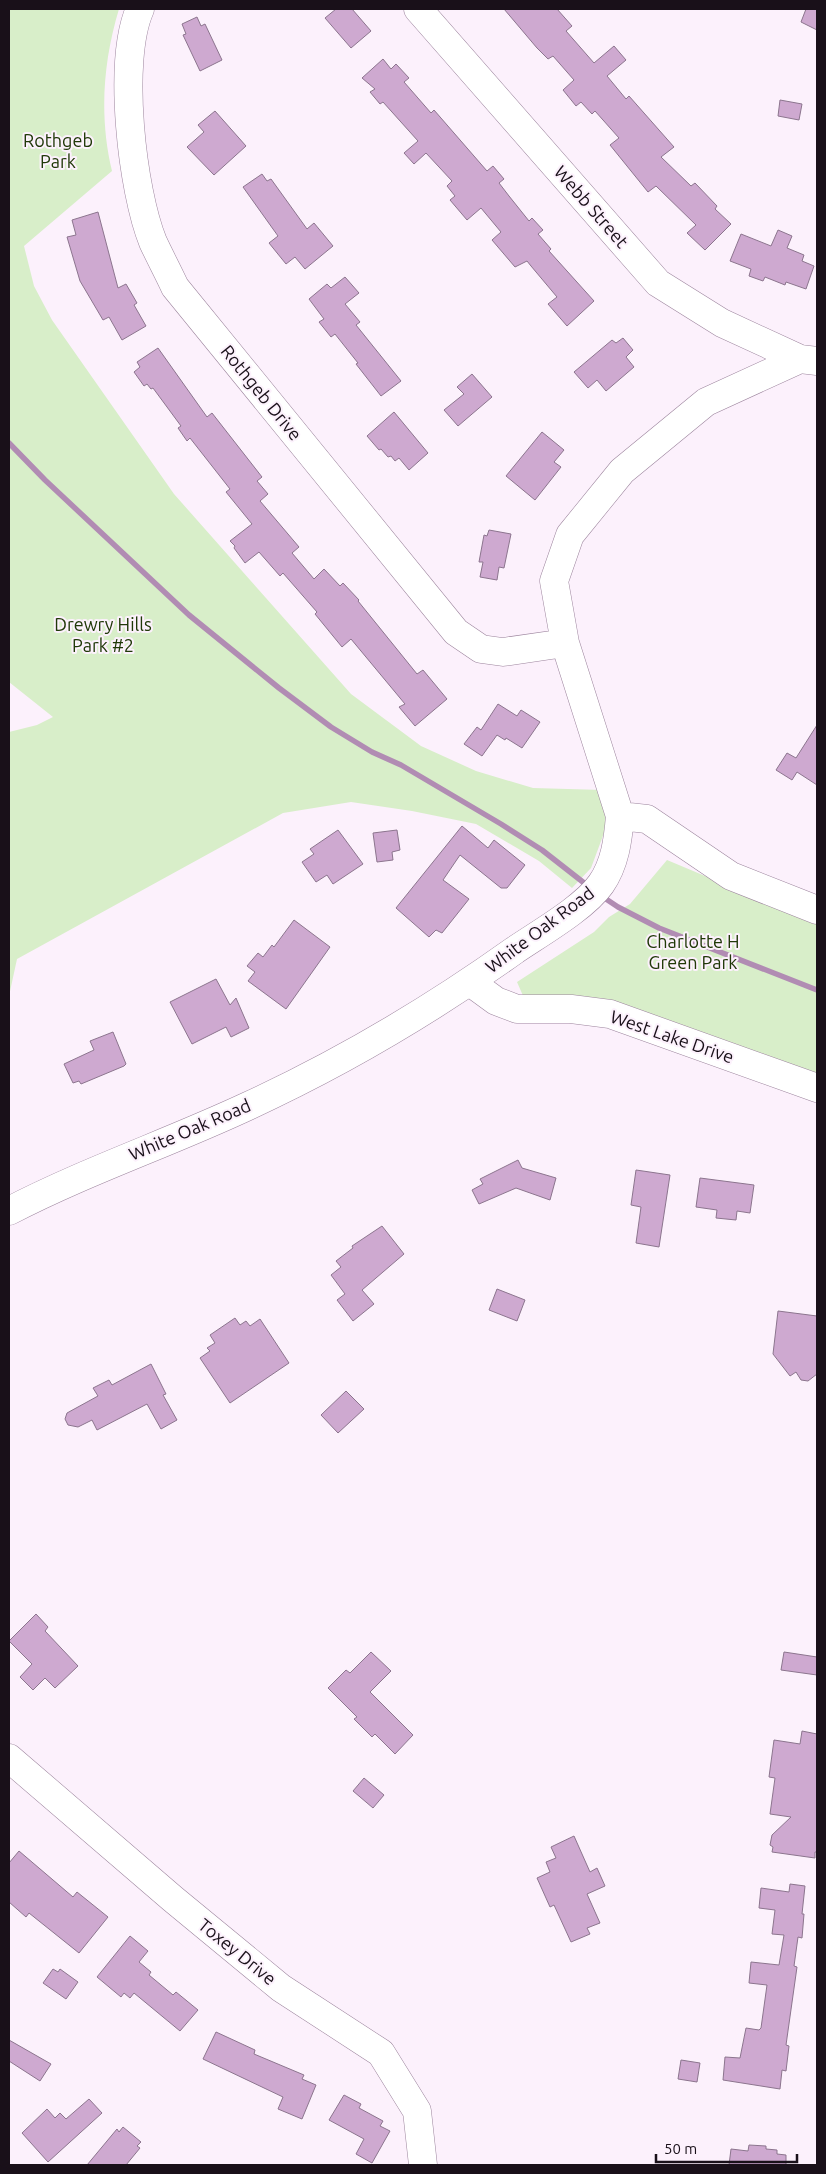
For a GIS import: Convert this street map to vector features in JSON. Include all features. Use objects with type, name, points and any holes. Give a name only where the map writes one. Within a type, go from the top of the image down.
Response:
[{"type":"street","name":"Rothgeb Drive","points":[[140,9],[130,59],[128,103],[138,188],[153,241],[175,287],[456,632],[481,649],[503,652],[565,643]]},
{"type":"street","name":"Webb Street","points":[[418,9],[658,283],[722,322],[808,360]]},
{"type":"street","name":"White Oak Road","points":[[9,1211],[102,1168],[247,1107],[335,1063],[470,982],[584,902],[601,884],[611,864],[618,842],[620,816],[565,643],[554,582],[570,535],[622,471],[706,402],[808,360]]},
{"type":"street","points":[[620,816],[647,819],[731,876],[817,910]]},
{"type":"street","name":"West Lake Drive","points":[[470,982],[496,1001],[517,1009],[571,1009],[610,1014],[817,1088]]},
{"type":"street","name":"Toxey Drive","points":[[9,1758],[173,1899],[281,1988],[381,2053],[417,2111],[423,2165]]},
{"type":"green space","points":[[9,9],[119,9],[106,69],[104,110],[105,130],[112,171],[24,246],[34,286],[52,320],[174,494],[351,694],[421,746],[476,771],[533,788],[603,790],[607,825],[591,868],[572,888],[539,861],[476,824],[412,811],[351,802],[283,813],[17,959],[9,996],[9,732],[37,725],[53,717],[9,682]]},
{"type":"green space","name":"Charlotte H Green Park","points":[[667,860],[817,923],[817,1076],[524,998],[517,982],[594,932],[609,917],[630,904]]},
{"type":"building","points":[[336,9],[352,9],[371,31],[351,48],[325,18]]},
{"type":"building","points":[[504,9],[557,9],[572,26],[566,31],[594,63],[614,46],[626,60],[607,76],[626,99],[629,96],[674,147],[661,157],[691,186],[695,183],[717,206],[715,209],[731,224],[705,250],[687,233],[696,225],[656,186],[648,192],[610,145],[619,138],[595,111],[592,114],[581,102],[576,106],[563,90],[574,80],[553,56],[548,59],[537,48]]},
{"type":"building","points":[[806,9],[817,9],[817,30],[801,22]]},
{"type":"building","points":[[197,17],[201,26],[205,24],[222,60],[200,71],[183,35],[186,34],[182,24]]},
{"type":"building","points":[[383,59],[391,69],[396,64],[409,78],[404,82],[431,113],[434,110],[487,171],[493,166],[504,179],[499,183],[509,196],[529,221],[532,218],[543,230],[538,234],[551,249],[549,251],[594,301],[567,326],[548,304],[557,297],[527,261],[515,267],[492,240],[501,232],[481,208],[467,220],[450,200],[455,196],[447,186],[452,181],[426,153],[414,164],[404,153],[418,141],[383,102],[380,104],[370,92],[375,89],[362,78]]},
{"type":"building","points":[[780,100],[802,104],[799,120],[778,116]]},
{"type":"building","points":[[215,111],[246,146],[214,175],[187,147],[204,132],[198,125]]},
{"type":"building","points":[[262,174],[267,181],[271,179],[307,229],[314,223],[333,246],[305,269],[295,257],[286,264],[269,243],[278,236],[243,187]]},
{"type":"building","points":[[98,212],[118,288],[126,284],[137,303],[134,305],[146,326],[122,340],[109,317],[103,320],[80,281],[67,237],[76,235],[72,220]]},
{"type":"building","points":[[778,230],[792,236],[787,248],[804,255],[802,261],[814,266],[806,289],[786,282],[785,285],[765,277],[763,281],[749,276],[751,269],[730,261],[741,234],[771,246]]},
{"type":"building","points":[[345,277],[359,293],[345,304],[360,322],[356,325],[401,381],[381,396],[335,334],[331,337],[319,322],[324,319],[309,299],[327,284],[331,288]]},
{"type":"building","points":[[623,338],[633,350],[626,357],[634,367],[606,391],[597,380],[588,388],[574,372],[612,340],[616,343]]},
{"type":"building","points":[[158,348],[207,417],[212,413],[262,477],[257,481],[268,494],[260,501],[299,547],[292,553],[314,579],[324,569],[340,586],[343,583],[359,600],[417,674],[423,670],[447,699],[415,726],[399,707],[405,704],[351,639],[342,647],[315,614],[317,612],[283,573],[280,576],[259,552],[245,563],[234,548],[235,546],[230,541],[252,524],[226,492],[230,489],[190,438],[187,441],[178,428],[181,426],[153,388],[151,389],[147,384],[144,386],[134,372],[140,367],[137,362]]},
{"type":"building","points":[[472,374],[492,397],[458,426],[444,410],[464,394],[457,387]]},
{"type":"building","points":[[394,412],[428,453],[409,470],[399,458],[395,461],[391,456],[388,457],[381,449],[379,450],[367,436]]},
{"type":"building","points":[[542,432],[564,450],[554,462],[561,467],[535,500],[506,476]]},
{"type":"building","points":[[489,530],[511,534],[504,568],[499,567],[497,580],[480,577],[483,562],[479,562],[484,535],[487,536]]},
{"type":"building","points":[[498,704],[517,716],[521,710],[540,722],[522,748],[497,735],[482,756],[464,744],[477,727],[481,730]]},
{"type":"building","points":[[817,725],[817,785],[797,772],[792,780],[776,770],[787,753],[796,758]]},
{"type":"building","points":[[462,826],[488,848],[494,840],[525,865],[507,888],[501,888],[460,855],[443,880],[469,899],[442,933],[436,930],[429,937],[396,908]]},
{"type":"building","points":[[338,830],[363,864],[333,884],[327,875],[316,882],[302,862],[314,854],[310,849]]},
{"type":"building","points":[[397,830],[400,850],[392,852],[393,860],[377,862],[373,833]]},
{"type":"building","points":[[294,920],[330,947],[286,1009],[248,981],[255,972],[247,966],[258,953],[263,957],[272,945],[274,947]]},
{"type":"building","points":[[216,979],[230,1005],[236,998],[249,1028],[231,1037],[226,1027],[192,1044],[170,1002]]},
{"type":"building","points":[[113,1032],[126,1064],[81,1084],[79,1081],[73,1083],[64,1064],[94,1050],[90,1041]]},
{"type":"building","points":[[518,1160],[522,1168],[556,1178],[550,1200],[516,1188],[479,1204],[472,1190],[483,1184],[480,1179]]},
{"type":"building","points":[[636,1170],[670,1175],[659,1247],[636,1243],[641,1207],[631,1205]]},
{"type":"building","points":[[700,1178],[754,1185],[750,1213],[737,1211],[736,1220],[716,1218],[717,1210],[696,1207]]},
{"type":"building","points":[[382,1226],[404,1254],[362,1290],[374,1304],[353,1321],[337,1300],[345,1294],[331,1275],[341,1267],[336,1261],[353,1248],[352,1246]]},
{"type":"building","points":[[497,1289],[525,1300],[517,1321],[489,1310]]},
{"type":"building","points":[[778,1311],[817,1316],[817,1374],[808,1381],[801,1380],[796,1372],[790,1376],[773,1354]]},
{"type":"building","points":[[235,1318],[240,1325],[246,1321],[250,1326],[260,1319],[289,1363],[230,1403],[200,1358],[210,1351],[207,1348],[215,1343],[210,1335]]},
{"type":"building","points":[[151,1364],[166,1394],[163,1395],[177,1420],[161,1429],[147,1404],[97,1430],[92,1420],[78,1427],[68,1425],[65,1419],[67,1413],[98,1396],[93,1388],[109,1380],[112,1385]]},
{"type":"building","points":[[346,1391],[364,1409],[338,1433],[321,1415]]},
{"type":"building","points":[[36,1614],[48,1627],[45,1631],[78,1666],[55,1688],[45,1678],[33,1690],[20,1677],[32,1664],[9,1641]]},
{"type":"building","points":[[371,1652],[391,1671],[370,1692],[413,1735],[395,1754],[375,1734],[372,1737],[354,1719],[357,1717],[328,1688],[346,1670],[350,1673]]},
{"type":"building","points":[[784,1652],[817,1657],[817,1675],[781,1670]]},
{"type":"building","points":[[802,1731],[817,1734],[817,1852],[815,1852],[815,1858],[772,1852],[773,1847],[770,1845],[772,1835],[791,1817],[770,1814],[775,1778],[769,1777],[774,1740],[800,1744]]},
{"type":"building","points":[[364,1778],[384,1795],[373,1808],[353,1791]]},
{"type":"building","points":[[574,1836],[590,1872],[597,1868],[605,1886],[587,1894],[600,1923],[587,1928],[590,1934],[571,1942],[554,1905],[550,1907],[537,1878],[550,1872],[546,1862],[556,1858],[551,1847]]},
{"type":"building","points":[[19,1851],[73,1897],[77,1892],[108,1917],[79,1953],[29,1913],[26,1917],[9,1902],[9,1863]]},
{"type":"building","points":[[790,1884],[805,1886],[802,1914],[804,1914],[802,1938],[798,1937],[794,1966],[797,1967],[786,2045],[789,2046],[786,2071],[782,2070],[780,2089],[723,2080],[725,2057],[740,2058],[746,2028],[759,2030],[761,2028],[767,1985],[749,1983],[751,1962],[779,1965],[784,1935],[772,1934],[775,1910],[759,1908],[761,1888],[789,1892]]},
{"type":"building","points":[[130,1936],[148,1951],[139,1962],[151,1972],[149,1975],[173,1995],[176,1992],[198,2010],[180,2031],[134,1993],[130,1998],[124,1993],[121,1997],[97,1977]]},
{"type":"building","points":[[53,1969],[58,1972],[60,1969],[78,1982],[66,1999],[43,1983]]},
{"type":"building","points":[[216,2032],[255,2050],[254,2054],[304,2075],[302,2079],[316,2085],[302,2119],[278,2109],[283,2097],[203,2059]]},
{"type":"building","points":[[9,2040],[51,2064],[40,2081],[9,2061]]},
{"type":"building","points":[[681,2060],[700,2063],[697,2082],[678,2079]]},
{"type":"building","points":[[344,2095],[361,2104],[359,2108],[383,2121],[380,2126],[390,2131],[372,2163],[356,2154],[364,2139],[329,2120]]},
{"type":"building","points":[[89,2099],[102,2113],[48,2162],[22,2133],[47,2109],[55,2118],[60,2113],[66,2119]]},
{"type":"building","points":[[123,2127],[141,2142],[137,2146],[140,2148],[126,2165],[87,2165],[117,2129],[119,2132]]},
{"type":"building","points":[[749,2145],[766,2146],[766,2149],[777,2150],[777,2154],[786,2155],[786,2165],[729,2165],[731,2149],[748,2151]]},
{"type":"waterway","points":[[9,443],[45,480],[189,615],[279,688],[331,727],[372,752],[401,765],[542,850],[588,886]]},
{"type":"waterway","points":[[600,895],[618,907],[659,928],[817,990]]},
{"type":"park label","name":"Rothgeb Park","points":[[58,151]]},
{"type":"park label","name":"Drewry Hills Park #2","points":[[103,635]]}]
